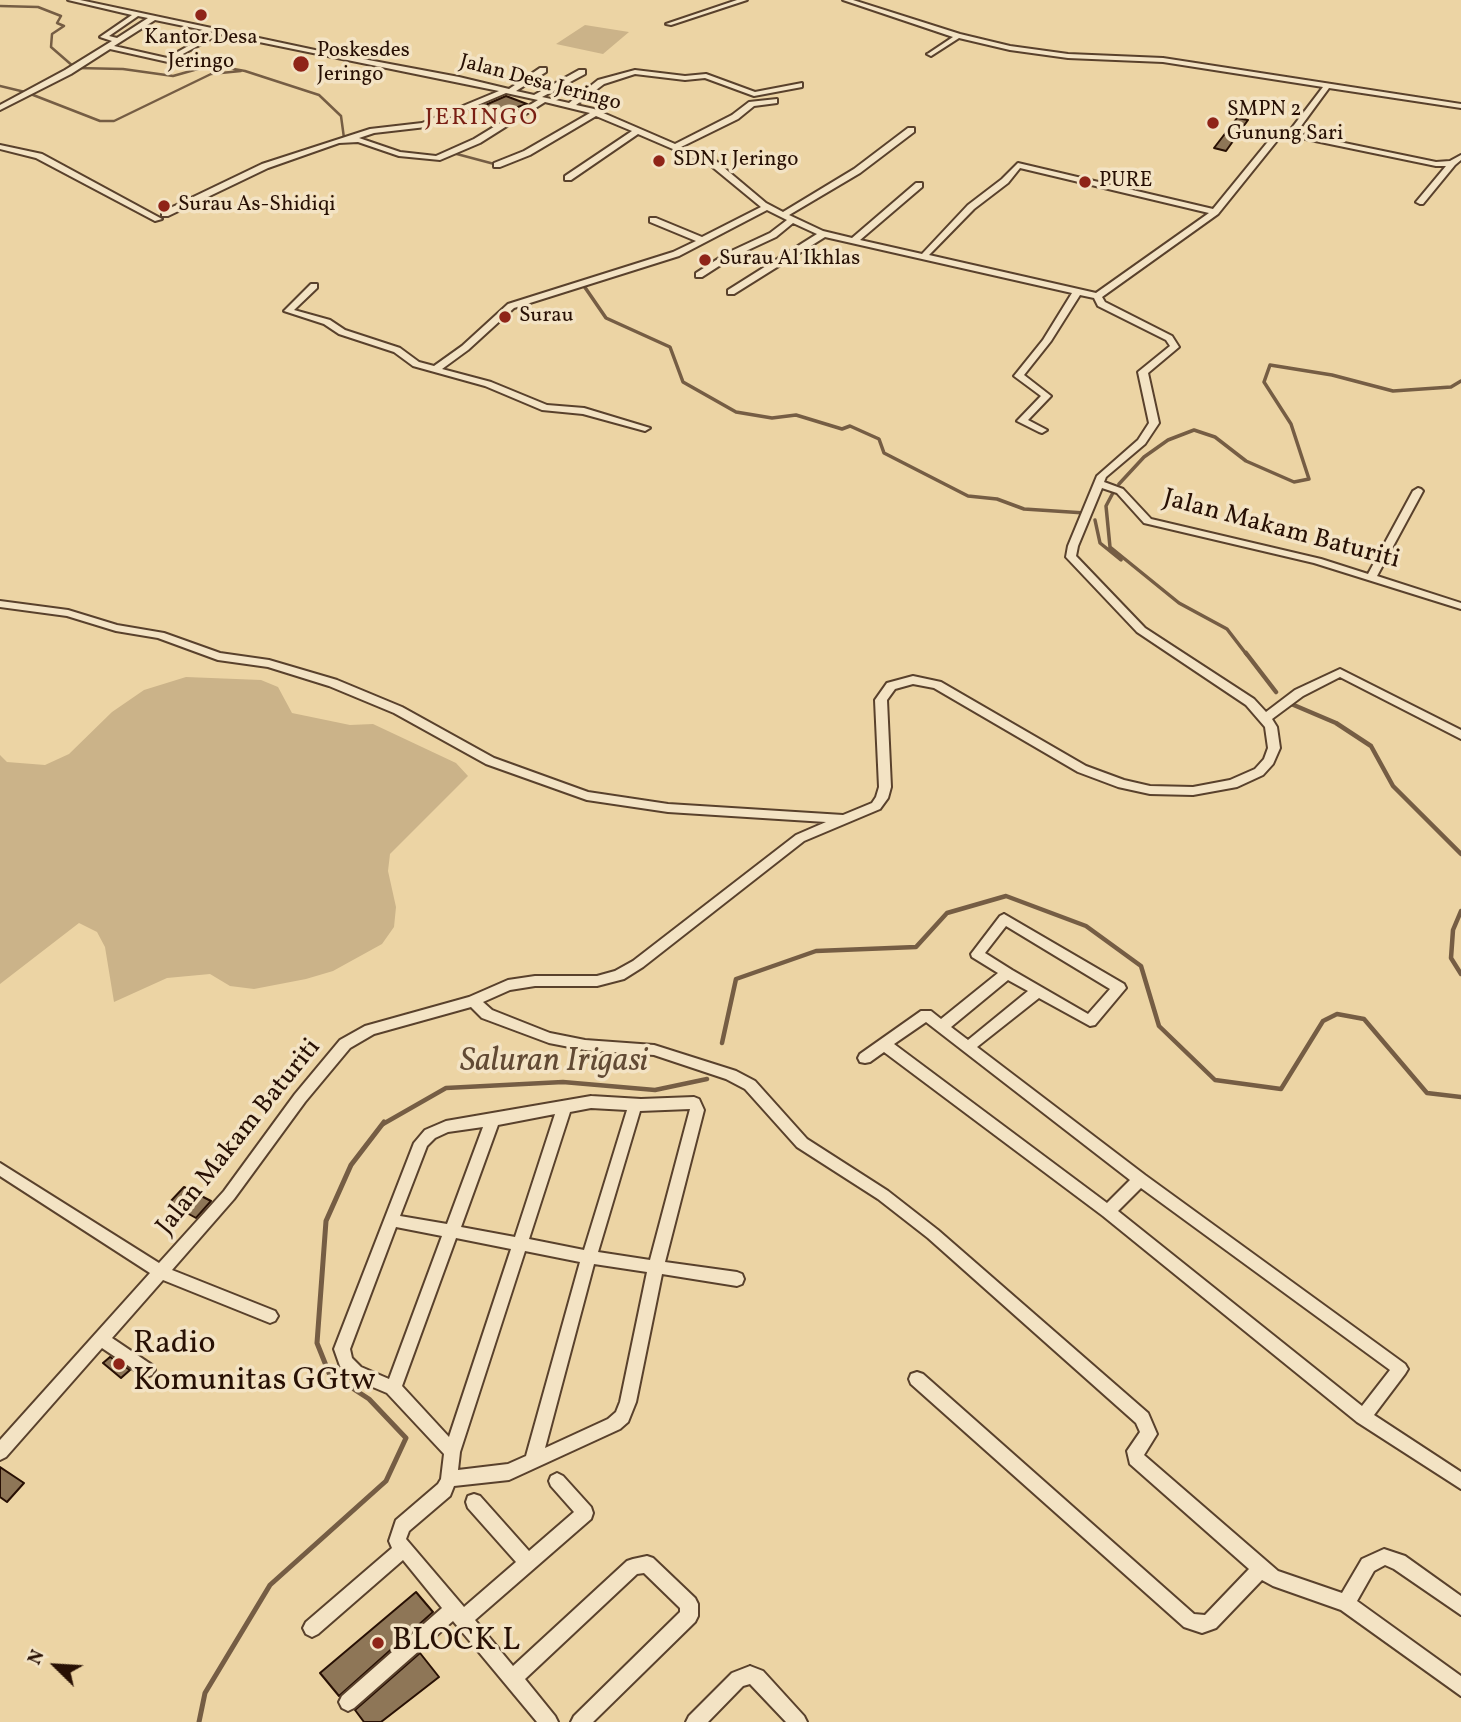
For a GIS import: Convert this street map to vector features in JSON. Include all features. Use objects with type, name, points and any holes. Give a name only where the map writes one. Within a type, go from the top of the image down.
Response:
[{"type":"street","name":"Jalan Desa Jeringo","points":[[71,0],[459,79],[596,113],[719,167],[767,207],[822,234],[1097,296]]},
{"type":"street","points":[[669,24],[744,0]]},
{"type":"street","points":[[846,0],[958,36],[1030,51],[1163,60],[1461,106]]},
{"type":"street","points":[[116,40],[103,37],[136,15]]},
{"type":"street","points":[[0,108],[68,72],[153,18]]},
{"type":"street","points":[[107,46],[168,60],[218,32]]},
{"type":"street","points":[[931,54],[958,36]]},
{"type":"street","points":[[0,147],[39,156],[162,216],[275,161],[350,139],[357,134],[423,125],[507,92],[543,70]]},
{"type":"street","points":[[350,139],[407,156],[437,158],[477,141],[582,72]]},
{"type":"street","points":[[570,106],[601,82],[635,72],[685,78],[706,76],[757,94],[799,85]]},
{"type":"street","points":[[1291,134],[1327,86]]},
{"type":"street","points":[[0,96],[16,99]]},
{"type":"street","points":[[675,147],[735,117],[752,104],[774,101]]},
{"type":"street","points":[[498,165],[527,153],[596,113]]},
{"type":"street","points":[[783,215],[869,163],[911,130]]},
{"type":"street","points":[[568,178],[638,131]]},
{"type":"street","points":[[1452,163],[1436,164],[1291,134],[1273,138],[1215,212],[1097,296],[1101,304],[1170,338],[1175,345],[1172,351],[1148,365],[1142,375],[1155,417],[1150,434],[1107,471],[1072,549],[1073,560],[1141,630],[1250,702],[1266,718],[1288,699],[1340,673],[1461,735]]},
{"type":"street","points":[[1420,202],[1452,163],[1461,157]]},
{"type":"street","points":[[924,256],[963,214],[1005,181],[1018,165],[1215,212]]},
{"type":"street","points":[[853,241],[919,185]]},
{"type":"street","points":[[436,369],[465,348],[511,306],[577,283],[663,259],[704,241],[767,207]]},
{"type":"street","points":[[699,275],[730,255],[773,234],[793,219]]},
{"type":"street","points":[[653,220],[704,241]]},
{"type":"street","points":[[731,292],[822,234]]},
{"type":"street","points":[[314,286],[288,311],[327,322],[342,332],[397,350],[416,364],[508,391],[545,408],[584,411],[645,428]]},
{"type":"street","points":[[1042,430],[1022,421],[1046,394],[1019,376],[1047,341],[1077,292]]},
{"type":"street","name":"Jalan Makam Baturiti","points":[[1099,484],[1120,491],[1148,521],[1371,578],[1461,606]]},
{"type":"street","points":[[1371,578],[1418,491]]},
{"type":"street","points":[[0,604],[80,616],[116,628],[172,638],[218,656],[268,664],[333,682],[398,709],[490,761],[587,796],[668,808],[844,819]]},
{"type":"street","name":"Jalan Makam Baturiti","points":[[0,1452],[229,1195],[300,1098],[345,1044],[370,1031],[473,1001],[515,984],[585,983],[629,970],[800,838],[869,811],[882,798],[881,700],[887,689],[901,682],[919,681],[937,685],[1082,769],[1122,784],[1150,790],[1207,789],[1252,776],[1269,761],[1274,748],[1273,734],[1266,718]]},
{"type":"street","points":[[1004,919],[1119,988],[1090,1021],[1007,973],[978,954],[1004,919]]},
{"type":"street","points":[[942,1026],[1007,973]]},
{"type":"street","points":[[968,1046],[1039,990]]},
{"type":"street","points":[[473,1001],[487,1014],[549,1038],[585,1045],[654,1050],[731,1075],[750,1085],[802,1143],[883,1195],[933,1234],[1139,1416],[1149,1431],[1135,1451],[1136,1459],[1261,1569],[1273,1578],[1346,1603],[1461,1687]]},
{"type":"street","points":[[865,1058],[926,1015],[942,1026],[1140,1178],[1400,1369],[1363,1417]]},
{"type":"street","points":[[884,1044],[1108,1212],[1363,1417],[1461,1481]]},
{"type":"street","points":[[449,1479],[509,1472],[614,1424],[622,1417],[628,1402],[656,1266],[697,1106],[690,1101],[635,1105],[591,1102],[446,1127],[430,1134],[421,1143],[342,1355],[355,1372],[393,1388],[452,1452]]},
{"type":"street","points":[[533,1461],[589,1256],[635,1105]]},
{"type":"street","points":[[549,1722],[397,1541],[402,1526],[444,1490],[449,1479],[452,1452],[564,1108]]},
{"type":"street","points":[[393,1388],[493,1120]]},
{"type":"street","points":[[0,1168],[160,1272],[270,1316]]},
{"type":"street","points":[[1108,1212],[1140,1178]]},
{"type":"street","points":[[391,1220],[589,1256],[737,1279]]},
{"type":"street","points":[[102,1339],[148,1370]]},
{"type":"street","points":[[917,1379],[1190,1621],[1202,1624],[1210,1622],[1261,1569]]},
{"type":"street","points":[[348,1702],[528,1562],[589,1509],[557,1482]]},
{"type":"street","points":[[474,1502],[528,1562]]},
{"type":"street","points":[[312,1628],[402,1550]]},
{"type":"street","points":[[1346,1603],[1370,1562],[1384,1557],[1399,1562],[1461,1606]]},
{"type":"street","points":[[512,1679],[633,1567],[647,1564],[689,1604],[689,1616],[580,1722]]},
{"type":"street","points":[[695,1722],[738,1679],[750,1675],[757,1677],[798,1722]]},
{"type":"shaded area","points":[[585,25],[629,32],[603,54],[556,44]]},
{"type":"shaded area","points":[[186,677],[261,680],[278,687],[292,713],[350,725],[373,724],[456,763],[468,776],[390,854],[388,871],[396,907],[394,927],[382,944],[333,971],[306,979],[254,989],[230,986],[210,974],[167,978],[114,1002],[105,947],[97,932],[79,923],[0,984],[0,755],[7,762],[45,765],[69,754],[112,712],[144,690]]},
{"type":"building","points":[[506,96],[527,104],[496,114],[483,106]]},
{"type":"building","name":"SMPN 2 Gunung Sari","points":[[1237,118],[1248,120],[1226,151],[1214,148]]},
{"type":"building","points":[[184,1187],[211,1201],[196,1218],[169,1203]]},
{"type":"building","points":[[110,1357],[130,1370],[121,1378],[103,1363]]},
{"type":"building","points":[[0,1467],[24,1483],[7,1502],[0,1497]]},
{"type":"building","name":"BLOCK L","points":[[416,1592],[433,1612],[339,1696],[320,1673]]},
{"type":"building","name":"BLOCK L","points":[[420,1653],[439,1677],[381,1722],[364,1722],[355,1710]]},
{"type":"waterway","points":[[0,6],[38,7],[61,16],[57,23],[64,26],[52,34],[51,47],[74,67]]},
{"type":"waterway","points":[[77,68],[123,69],[173,76],[212,65],[245,71],[319,95],[341,116],[344,138]]},
{"type":"waterway","points":[[28,93],[100,121],[114,121],[211,74],[241,71]]},
{"type":"waterway","points":[[0,86],[25,92]]},
{"type":"waterway","points":[[453,153],[498,165]]},
{"type":"waterway","points":[[584,286],[606,318],[670,347],[683,382],[736,412],[772,418],[796,415],[842,429],[850,426],[879,439],[884,453],[968,496],[997,499],[1024,509],[1085,513]]},
{"type":"waterway","name":"Saluran Irigasi","points":[[1119,484],[1144,457],[1168,440],[1194,430],[1215,437],[1246,461],[1294,482],[1309,479],[1291,424],[1264,382],[1270,365],[1332,375],[1393,391],[1451,387],[1461,381]]},
{"type":"waterway","name":"Saluran Irigasi","points":[[1115,489],[1106,506],[1110,547],[1179,603],[1227,629],[1247,655]]},
{"type":"waterway","points":[[1095,520],[1100,543],[1121,560]]},
{"type":"waterway","name":"Saluran Irigasi","points":[[1246,653],[1276,692]]},
{"type":"waterway","name":"Saluran Irigasi","points":[[1289,703],[1336,723],[1371,746],[1393,786],[1461,854]]},
{"type":"waterway","name":"Saluran Irigasi","points":[[722,1043],[736,979],[816,951],[916,947],[947,913],[1006,896],[1086,926],[1141,966],[1159,1026],[1215,1080],[1281,1089],[1323,1021],[1337,1014],[1364,1019],[1427,1093],[1461,1097]]},
{"type":"waterway","name":"Saluran Irigasi","points":[[1461,911],[1453,930],[1451,958],[1461,974]]},
{"type":"waterway","name":"Saluran Irigasi","points":[[383,1124],[446,1088],[563,1082],[655,1090],[707,1079]]},
{"type":"waterway","name":"Saluran Irigasi","points":[[199,1722],[205,1693],[270,1585],[386,1481],[406,1438],[369,1399],[329,1373],[317,1343],[326,1221],[351,1165],[384,1122]]},
{"type":"place","name":"Kantor Desa Jeringo","points":[[201,15]]},
{"type":"place","name":"Poskesdes Jeringo","points":[[301,64]]},
{"type":"place","name":"SMPN 2 Gunung Sari","points":[[1213,123]]},
{"type":"place","name":"SDN 1 Jeringo","points":[[659,161]]},
{"type":"place","name":"PURE","points":[[1085,182]]},
{"type":"place","name":"Surau As-Shidiqi","points":[[164,206]]},
{"type":"place","name":"Surau Al Ikhlas","points":[[705,260]]},
{"type":"place","name":"Surau","points":[[505,317]]},
{"type":"place","name":"Radio Komunitas GGtw","points":[[119,1364]]},
{"type":"place","name":"BLOCK L","points":[[378,1643]]},
{"type":"district","name":"JERINGO","points":[[482,120]]}]
